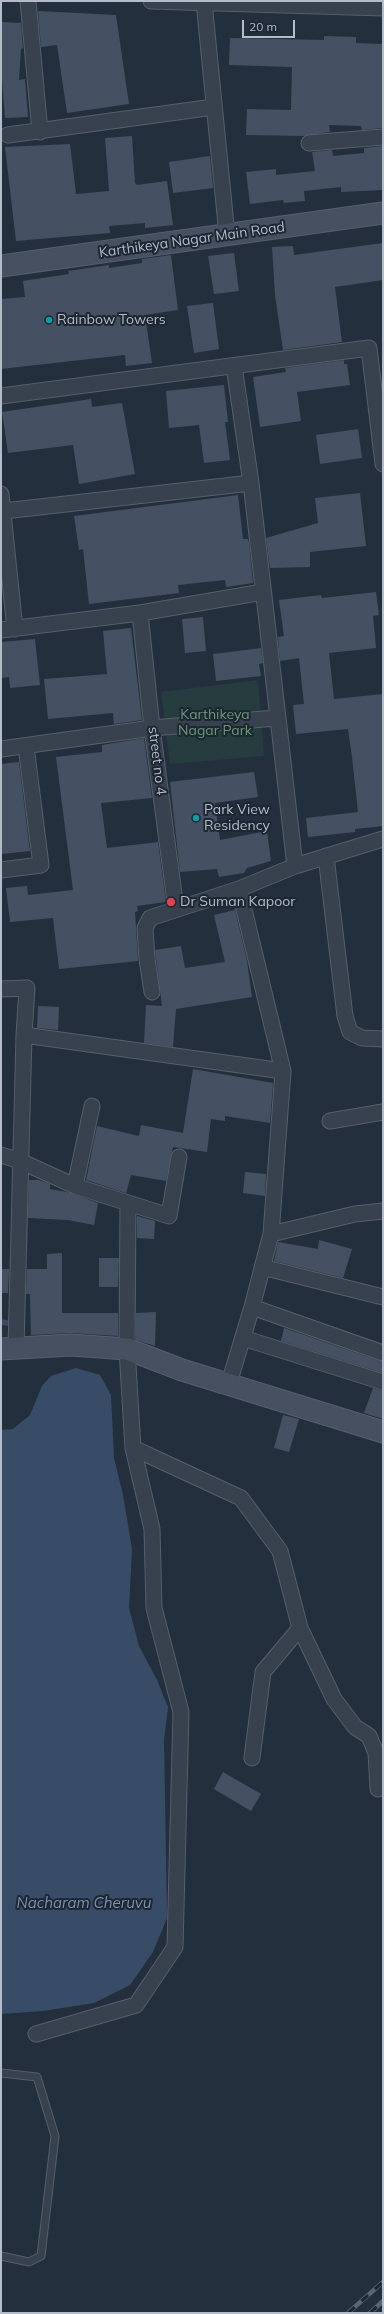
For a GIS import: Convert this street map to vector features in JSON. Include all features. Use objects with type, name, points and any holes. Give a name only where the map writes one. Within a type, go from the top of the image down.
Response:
[{"type":"street","points":[[28,1],[40,132]]},
{"type":"street","points":[[151,1],[383,8]]},
{"type":"street","points":[[204,2],[227,235]]},
{"type":"street","points":[[8,135],[40,132],[214,107]]},
{"type":"street","points":[[309,143],[383,137]]},
{"type":"street","name":"Karthikeya Nagar Main Road","points":[[1,266],[383,213]]},
{"type":"street","points":[[1,396],[369,348],[383,464]]},
{"type":"street","points":[[234,366],[251,483],[295,866]]},
{"type":"street","points":[[4,511],[251,483]]},
{"type":"street","points":[[1,494],[4,511],[8,629],[140,612],[263,592]]},
{"type":"street","name":"street no 4","points":[[140,612],[152,728],[176,909]]},
{"type":"street","points":[[1,749],[152,728],[277,718]]},
{"type":"street","points":[[1,870],[41,865],[26,746]]},
{"type":"street","points":[[152,992],[146,959],[145,928],[150,918],[239,889],[295,866],[383,840]]},
{"type":"street","points":[[326,856],[345,1016],[350,1032],[362,1038],[383,1039]]},
{"type":"street","points":[[229,1383],[252,1307],[271,1234],[283,1072],[239,889]]},
{"type":"street","points":[[1,989],[28,988],[24,1035],[20,1161],[8,1349],[71,1345],[127,1349],[182,1370],[229,1383],[383,1432]]},
{"type":"street","points":[[24,1035],[283,1072]]},
{"type":"street","points":[[75,1186],[92,1106]]},
{"type":"street","points":[[330,1121],[383,1112]]},
{"type":"street","points":[[1,1155],[20,1161],[75,1186],[169,1216],[179,1157]]},
{"type":"street","points":[[36,2034],[136,2005],[175,1947],[181,1712],[154,1608],[152,1529],[132,1448],[127,1349],[128,1203]]},
{"type":"street","points":[[271,1234],[355,1214],[383,1211]]},
{"type":"street","points":[[262,1267],[383,1297]]},
{"type":"street","points":[[252,1307],[383,1353]]},
{"type":"street","points":[[243,1338],[383,1382]]},
{"type":"street","points":[[132,1448],[241,1498],[280,1551],[300,1628],[334,1699],[356,1727],[369,1736],[376,1752],[378,1789]]},
{"type":"street","points":[[252,1758],[262,1672],[300,1628]]},
{"type":"lane","points":[[1,2073],[37,2077],[55,2136],[41,2256],[29,2262],[1,2256]]},
{"type":"green space","name":"Karthikeya Nagar Park","points":[[258,680],[264,756],[170,764],[161,692]]},
{"type":"water","name":"Nacharam Cheruvu","points":[[76,1368],[100,1375],[111,1395],[114,1458],[123,1495],[132,1549],[129,1608],[139,1646],[157,1680],[168,1707],[164,1740],[167,1918],[153,1952],[130,1985],[94,2003],[43,2011],[1,2014],[1,1430],[13,1429],[30,1415],[42,1386],[51,1376]]},
{"type":"building","points":[[38,11],[116,15],[129,104],[67,113],[57,45],[41,47]]},
{"type":"building","points":[[1,22],[21,23],[23,48],[21,49],[19,80],[25,79],[28,117],[5,118],[1,67]]},
{"type":"building","points":[[324,36],[356,37],[356,43],[383,44],[383,128],[362,130],[361,126],[329,125],[330,132],[303,136],[246,135],[247,109],[291,110],[292,67],[229,65],[230,38],[324,40]]},
{"type":"building","points":[[132,136],[135,183],[137,185],[167,181],[173,225],[145,228],[145,223],[109,226],[110,233],[16,241],[5,147],[70,144],[76,194],[109,191],[105,138]]},
{"type":"building","points":[[383,146],[383,190],[341,192],[341,187],[304,191],[305,201],[284,203],[283,200],[250,204],[246,172],[276,169],[276,175],[315,171],[312,152],[332,150],[333,156],[364,153],[364,148]]},
{"type":"building","points":[[210,156],[213,188],[173,193],[169,162]]},
{"type":"building","points":[[383,243],[383,280],[335,287],[342,342],[283,350],[275,295],[272,247],[293,246],[294,255]]},
{"type":"building","points":[[234,253],[239,291],[214,294],[208,256]]},
{"type":"building","points":[[171,255],[178,310],[145,315],[152,363],[126,366],[125,355],[1,369],[1,299],[25,297],[23,281],[69,274],[68,271],[109,265],[109,268],[142,263],[142,259]]},
{"type":"building","points":[[213,303],[219,349],[194,353],[187,306]]},
{"type":"building","points":[[344,360],[344,364],[347,364],[350,385],[297,392],[301,421],[260,427],[253,377],[286,372],[285,368]]},
{"type":"building","points":[[224,385],[228,422],[225,422],[230,460],[204,463],[199,425],[169,428],[166,391]]},
{"type":"building","points":[[91,399],[92,407],[122,403],[135,474],[79,484],[73,445],[8,453],[2,412]]},
{"type":"building","points":[[358,429],[362,458],[320,464],[316,435]]},
{"type":"building","points":[[360,493],[366,546],[310,552],[310,567],[270,568],[266,538],[318,523],[315,498]]},
{"type":"building","points":[[238,495],[243,539],[248,539],[249,543],[253,583],[226,587],[225,580],[178,585],[179,593],[89,604],[83,549],[79,550],[74,516]]},
{"type":"building","points":[[376,592],[379,615],[373,616],[376,648],[329,653],[334,699],[383,694],[383,826],[355,829],[355,832],[308,837],[306,818],[358,812],[352,757],[348,729],[296,734],[293,705],[304,704],[299,658],[280,661],[278,637],[284,636],[279,600],[321,595],[322,598]]},
{"type":"building","points":[[203,617],[206,651],[185,653],[182,619]]},
{"type":"building","points":[[131,628],[142,720],[114,724],[113,713],[48,719],[44,679],[107,674],[103,631]]},
{"type":"building","points":[[35,639],[40,685],[10,688],[9,677],[1,678],[1,642]]},
{"type":"building","points":[[261,648],[263,663],[259,664],[261,676],[216,681],[213,654]]},
{"type":"building","points":[[144,738],[152,798],[101,803],[107,848],[158,842],[166,902],[137,906],[138,911],[135,912],[138,961],[59,969],[53,918],[10,922],[6,888],[27,886],[28,895],[73,890],[56,757],[102,752],[102,745]]},
{"type":"building","points":[[19,762],[30,851],[2,854],[1,764]]},
{"type":"building","points":[[254,772],[258,797],[215,803],[220,840],[267,831],[271,861],[247,868],[244,873],[219,877],[217,869],[180,872],[170,782]]},
{"type":"building","points":[[235,910],[247,961],[252,997],[176,1009],[173,1047],[144,1043],[146,1005],[162,1006],[155,950],[181,946],[185,968],[225,962],[214,915]]},
{"type":"building","points":[[38,1006],[59,1007],[58,1030],[37,1028]]},
{"type":"building","points":[[193,1069],[273,1083],[270,1123],[225,1116],[225,1121],[211,1119],[207,1152],[173,1147],[166,1181],[131,1175],[126,1193],[86,1180],[97,1126],[139,1136],[141,1125],[183,1133]]},
{"type":"building","points":[[245,1172],[266,1174],[265,1196],[243,1193]]},
{"type":"building","points":[[29,1180],[39,1180],[50,1184],[50,1189],[67,1192],[98,1203],[94,1225],[68,1220],[28,1218]]},
{"type":"building","points":[[137,1216],[155,1221],[154,1239],[137,1238]]},
{"type":"building","points":[[319,1240],[352,1249],[343,1278],[274,1261],[278,1242],[318,1249]]},
{"type":"building","points":[[62,1253],[62,1313],[118,1313],[118,1336],[72,1333],[31,1335],[30,1294],[26,1294],[27,1269],[47,1269],[47,1254]]},
{"type":"building","points":[[99,1258],[119,1258],[118,1287],[99,1287]]},
{"type":"building","points":[[1,1269],[9,1269],[8,1293],[1,1293]]},
{"type":"building","points":[[156,1312],[155,1346],[136,1340],[136,1313]]},
{"type":"building","points":[[284,1328],[383,1362],[383,1373],[281,1341]]},
{"type":"building","points":[[373,1388],[383,1391],[383,1419],[364,1413]]},
{"type":"building","points":[[283,1415],[299,1419],[289,1452],[274,1448]]},
{"type":"building","points":[[223,1772],[261,1794],[251,1811],[214,1789]]},
{"type":"waterway","points":[[1,1322],[7,1323]]},
{"type":"railway","points":[[348,2313],[383,2282]]},
{"type":"railway","points":[[370,2313],[383,2301]]},
{"type":"place","name":"Rainbow Towers","points":[[49,320]]},
{"type":"place","name":"Park View Residency","points":[[196,818]]},
{"type":"place","name":"Dr Suman Kapoor","points":[[171,902]]}]
